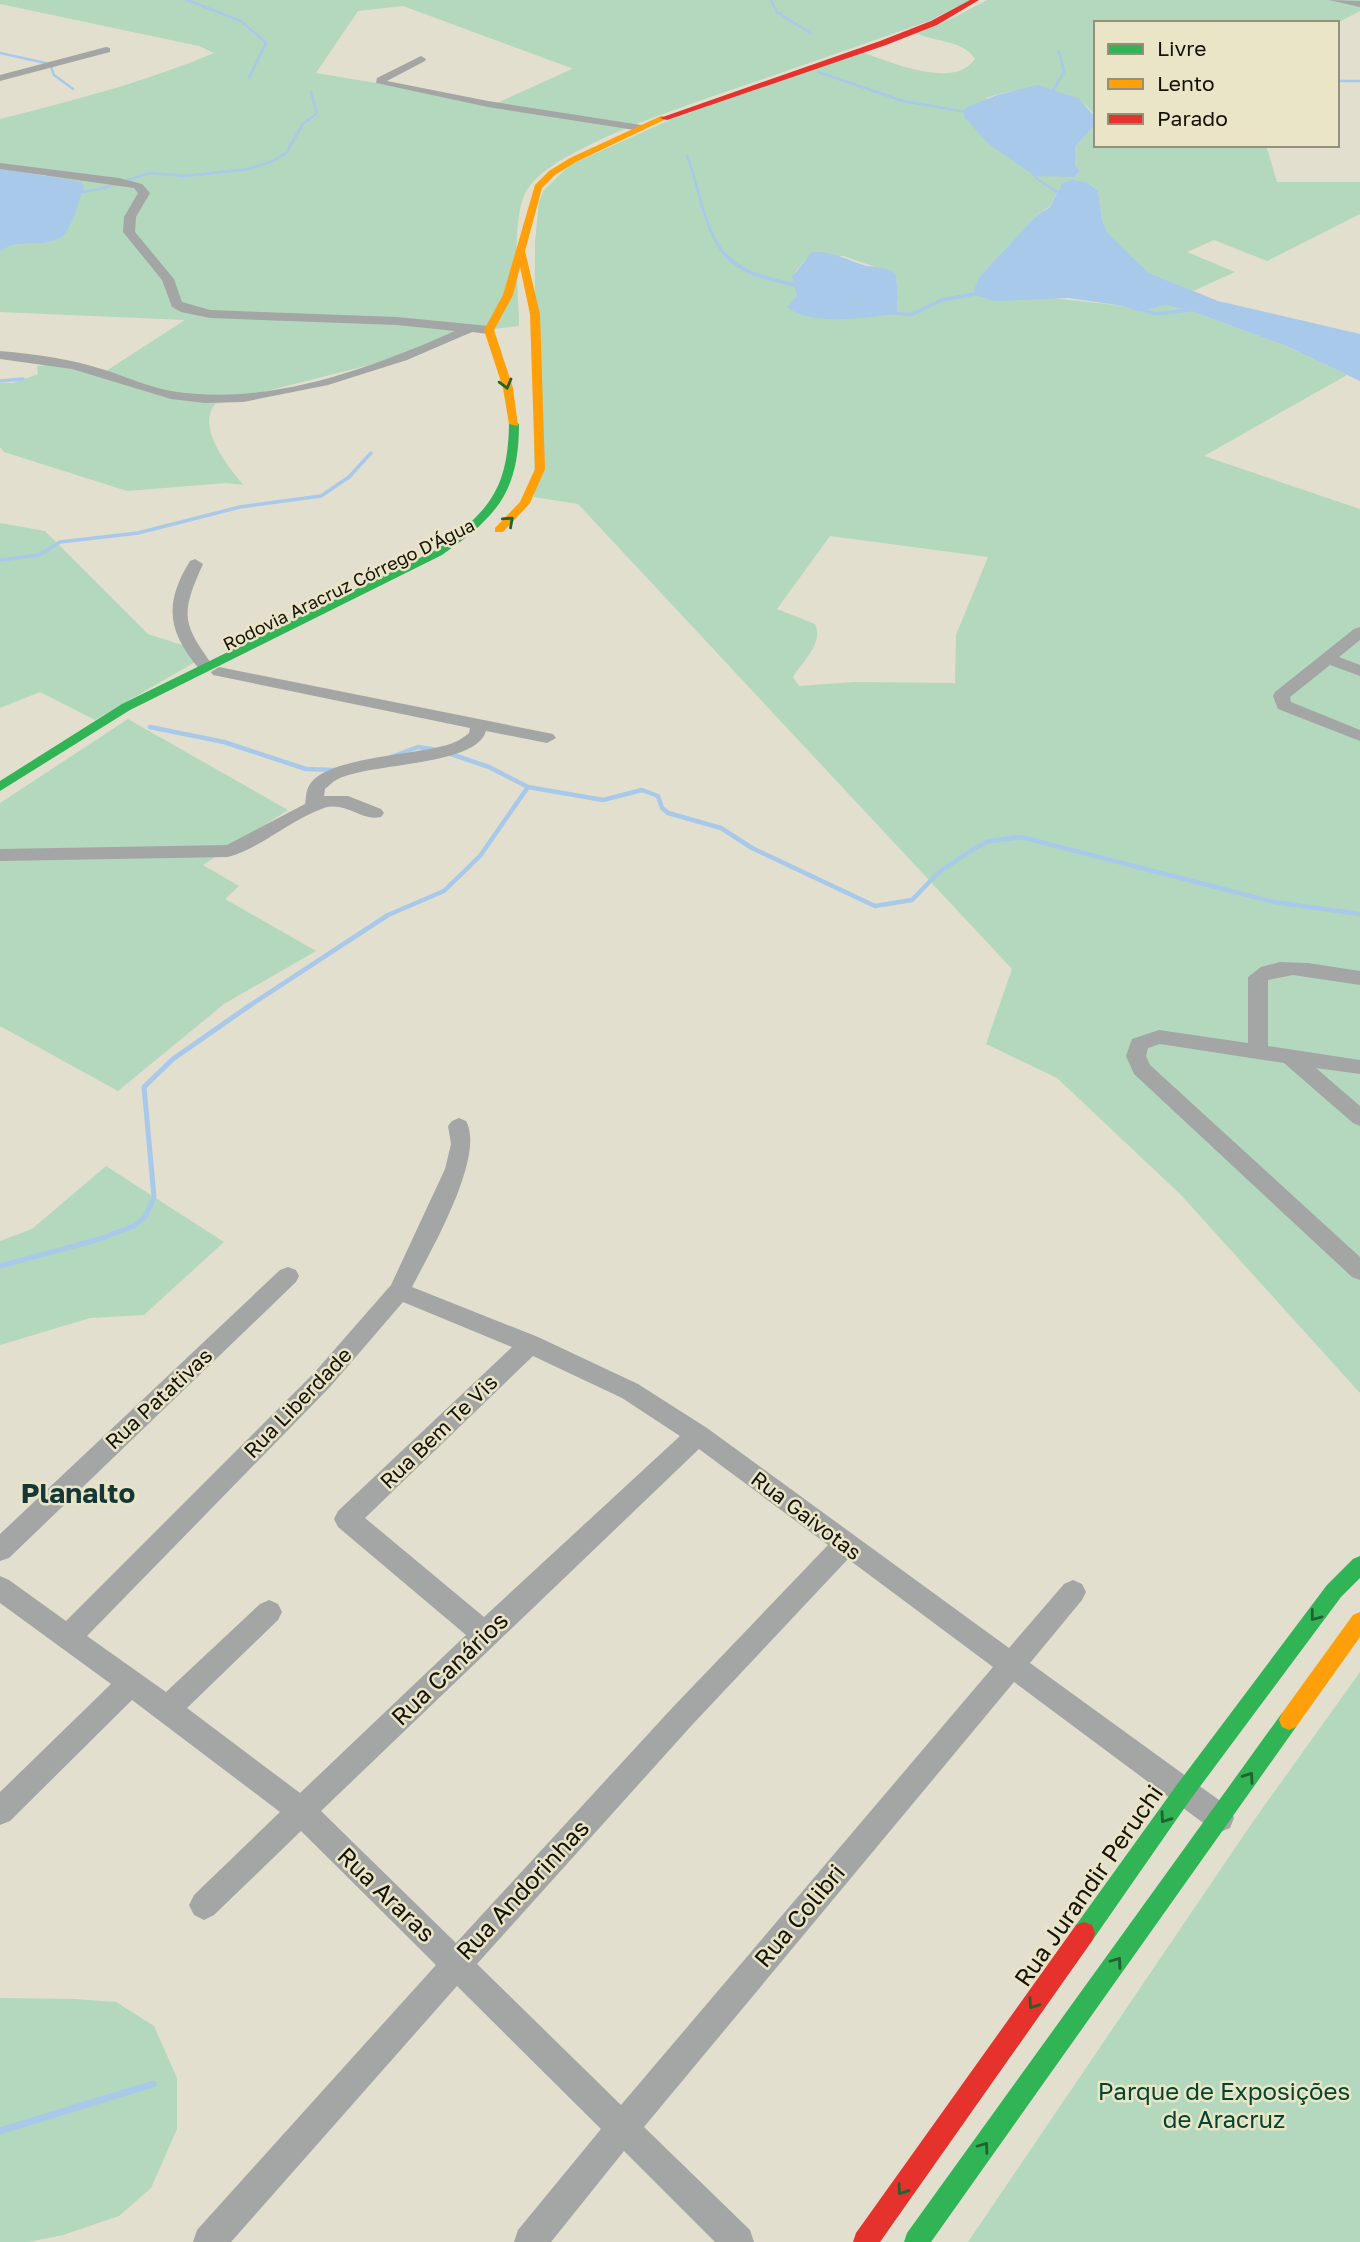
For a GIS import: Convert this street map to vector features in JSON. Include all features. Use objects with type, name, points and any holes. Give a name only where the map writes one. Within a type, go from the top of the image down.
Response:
[{"type":"main road","name":"Rodovia Aracruz Córrego D'Água","points":[[0,802],[114,727],[213,669],[438,553],[484,519],[503,496],[511,479],[514,460],[508,352],[489,330],[508,295],[514,267],[522,252],[527,218],[538,187],[552,173],[573,160],[682,110],[883,43],[934,23],[975,0]]},
{"type":"main road","name":"Rodovia Aracruz Córrego D'Água","points":[[486,539],[520,510],[538,477],[540,444],[535,314],[522,252]]},
{"type":"main road","points":[[498,315],[516,312],[535,314]]},
{"type":"main road","points":[[508,352],[536,347]]},
{"type":"main road","name":"Rodovia Aracruz Córrego D'Água","points":[[0,787],[114,714],[471,550]]},
{"type":"main road","name":"Rua Jurandir Peruchi","points":[[865,2242],[1182,1793],[1334,1591],[1360,1565]]},
{"type":"main road","points":[[916,2242],[1360,1621]]},
{"type":"street","points":[[1334,0],[1360,4]]},
{"type":"street","points":[[0,78],[106,50]]},
{"type":"street","points":[[421,59],[380,82],[391,87],[641,128]]},
{"type":"street","points":[[0,166],[119,181],[138,186],[144,194],[130,217],[129,232],[168,279],[176,304],[184,309],[210,314],[397,321],[489,330]]},
{"type":"street","points":[[0,355],[75,365],[172,396],[228,398],[271,393],[331,380],[415,352],[471,328]]},
{"type":"street","points":[[194,564],[179,601],[178,614],[185,641],[213,669],[547,738]]},
{"type":"street","points":[[1360,632],[1281,695],[1284,705],[1360,736]]},
{"type":"street","points":[[1327,659],[1360,671]]},
{"type":"street","points":[[314,805],[313,794],[332,775],[358,766],[426,756],[456,748],[475,738],[479,723]]},
{"type":"street","points":[[0,855],[228,850],[238,848],[314,805],[339,799],[375,813]]},
{"type":"street","points":[[1258,1050],[1258,976],[1268,970],[1285,968],[1360,978]]},
{"type":"street","points":[[1360,1067],[1159,1037],[1139,1045],[1136,1056],[1142,1069],[1360,1272]]},
{"type":"street","points":[[1288,1055],[1360,1118]]},
{"type":"street","name":"Rua Liberdade","points":[[68,1637],[322,1380],[399,1291],[456,1169],[462,1144],[459,1126]]},
{"type":"street","name":"Rua Patativas","points":[[0,1550],[288,1276]]},
{"type":"street","name":"Rua Gaivotas","points":[[399,1291],[530,1344],[630,1391],[698,1435],[1182,1793],[1220,1818]]},
{"type":"street","name":"Rua Bem Te Vis","points":[[485,1634],[347,1520],[530,1344]]},
{"type":"street","name":"Rua Canários","points":[[204,1905],[485,1634],[698,1435]]},
{"type":"street","name":"Rua Andorinhas","points":[[208,2242],[456,1963],[758,1634],[845,1545]]},
{"type":"street","name":"Rua Araras","points":[[0,1588],[167,1709],[302,1812],[738,2242]]},
{"type":"street","name":"Rua Colibri","points":[[530,2242],[623,2127],[1073,1592]]},
{"type":"street","points":[[167,1709],[269,1612]]},
{"type":"street","points":[[0,1811],[130,1684]]},
{"type":"green space","points":[[0,0],[970,0],[929,21],[712,96],[601,139],[568,156],[543,173],[527,190],[522,202],[517,236],[519,326],[476,331],[409,355],[215,404],[209,424],[212,435],[216,446],[243,485],[226,483],[127,491],[4,452],[0,447],[0,383],[13,383],[38,374],[37,366],[67,363],[103,373],[185,320],[0,312],[0,252],[17,244],[49,242],[63,236],[70,226],[82,193],[43,174],[0,168],[0,119],[135,82],[214,53],[199,46],[0,4]],"holes":[[[403,6],[571,68],[497,103],[316,73],[358,11]]]},
{"type":"green space","points":[[987,0],[1360,0],[1360,11],[1339,22],[1094,21],[1094,115],[1087,106],[1075,98],[1046,90],[1015,91],[986,98],[1065,176],[1074,177],[1080,171],[1075,165],[1075,147],[1094,126],[1094,147],[1267,147],[1277,182],[1360,182],[1360,214],[1267,261],[1214,240],[1187,252],[1235,272],[1193,291],[1149,273],[1108,233],[1102,220],[1098,190],[1085,182],[1067,182],[1062,183],[1050,206],[1035,217],[980,276],[1043,297],[1125,306],[1139,312],[1164,305],[1188,310],[1284,345],[1347,375],[1204,456],[1360,509],[1360,1393],[1181,1195],[1057,1078],[986,1044],[1012,969],[578,504],[534,497],[535,242],[539,201],[544,190],[570,165],[674,118],[862,52],[904,67],[938,73],[966,68],[975,59],[964,48],[916,33],[941,24]],"holes":[[[843,256],[896,274],[898,303],[870,317],[845,317],[789,305],[797,296],[795,272],[807,258]],[[830,536],[988,557],[956,635],[955,683],[854,682],[799,686],[793,677],[815,645],[817,631],[815,624],[777,609]]]},
{"type":"green space","points":[[0,523],[45,531],[148,634],[191,648],[202,658],[95,720],[40,692],[0,708]]},
{"type":"green space","points":[[128,719],[288,810],[203,865],[239,886],[225,899],[316,951],[224,1004],[118,1091],[0,1026],[0,803]]},
{"type":"green space","points":[[106,1166],[224,1242],[144,1315],[90,1318],[0,1345],[0,1241],[32,1229]]},
{"type":"green space","name":"Parque de Exposições de Aracruz","points":[[1360,1672],[1360,2242],[968,2242],[1252,1823]]},
{"type":"green space","points":[[0,1998],[116,2002],[154,2026],[177,2078],[177,2129],[151,2188],[119,2216],[63,2235],[28,2242],[0,2242]]},
{"type":"water","points":[[1038,85],[1078,98],[1094,116],[1094,126],[1075,147],[1075,165],[1080,171],[1074,177],[1035,176],[990,145],[964,117],[965,108],[997,95]]},
{"type":"water","points":[[0,168],[81,182],[84,188],[70,226],[63,236],[49,242],[17,244],[0,252]]},
{"type":"water","points":[[1073,180],[1086,182],[1098,190],[1102,220],[1108,233],[1149,273],[1218,301],[1360,334],[1360,381],[1284,345],[1188,310],[1164,305],[1139,312],[1124,306],[1068,298],[995,301],[975,295],[974,290],[980,276],[1035,217],[1050,207],[1062,183]]},
{"type":"water","points":[[812,252],[832,254],[896,274],[896,314],[824,319],[797,313],[787,307],[797,296],[792,277]]},
{"type":"waterway","points":[[187,0],[241,21],[266,43],[249,78]]},
{"type":"waterway","points":[[771,0],[777,12],[810,33]]},
{"type":"waterway","points":[[1052,92],[1064,72],[1059,51]]},
{"type":"waterway","points":[[0,53],[50,64],[54,75],[73,89]]},
{"type":"waterway","points":[[818,72],[903,101],[972,113]]},
{"type":"waterway","points":[[1339,81],[1360,81]]},
{"type":"waterway","points":[[77,193],[100,189],[150,173],[185,176],[248,169],[271,162],[286,153],[303,124],[317,113],[311,92]]},
{"type":"waterway","points":[[687,156],[712,235],[727,257]]},
{"type":"waterway","points":[[1031,170],[1037,179],[1063,196]]},
{"type":"waterway","points":[[727,257],[751,272],[799,286]]},
{"type":"waterway","points":[[889,312],[910,315],[942,300],[980,293]]},
{"type":"waterway","points":[[1138,308],[1155,314],[1190,310]]},
{"type":"waterway","points":[[0,381],[23,379]]},
{"type":"waterway","points":[[0,560],[39,555],[60,542],[138,533],[240,507],[321,496],[349,477],[371,453]]},
{"type":"waterway","points":[[150,727],[224,742],[306,769],[334,770]]},
{"type":"waterway","points":[[391,757],[418,747],[438,750]]},
{"type":"waterway","points":[[448,753],[489,767],[528,787]]},
{"type":"waterway","points":[[248,1007],[388,915],[444,891],[480,856],[528,787]]},
{"type":"waterway","points":[[528,787],[603,800],[642,790],[658,796],[662,808],[668,813],[721,828],[752,848],[875,906],[912,900],[939,872],[975,848],[989,841],[1021,837],[1274,902],[1360,914]]},
{"type":"waterway","points":[[0,1266],[100,1239],[134,1226],[145,1217],[154,1197],[144,1087],[173,1059],[248,1007]]},
{"type":"waterway","points":[[0,2131],[153,2084]]},
{"type":"traffic: fast","points":[[0,787],[126,707],[438,553],[472,527],[497,500],[511,467],[514,424]]},
{"type":"traffic: fast","points":[[1084,1933],[1183,1793],[1334,1591],[1360,1565]]},
{"type":"traffic: fast","points":[[916,2242],[1289,1720]]},
{"type":"traffic: slow","points":[[514,424],[508,388],[489,330],[508,295],[538,187],[552,173],[573,160],[664,118]]},
{"type":"traffic: slow","points":[[499,530],[525,503],[540,469],[535,314],[522,253]]},
{"type":"traffic: slow","points":[[1289,1720],[1360,1621]]},
{"type":"traffic: jam","points":[[664,118],[883,43],[934,23],[975,0]]},
{"type":"traffic: jam","points":[[865,2242],[1084,1933]]},
{"type":"district","name":"Planalto","points":[[78,1493]]}]
